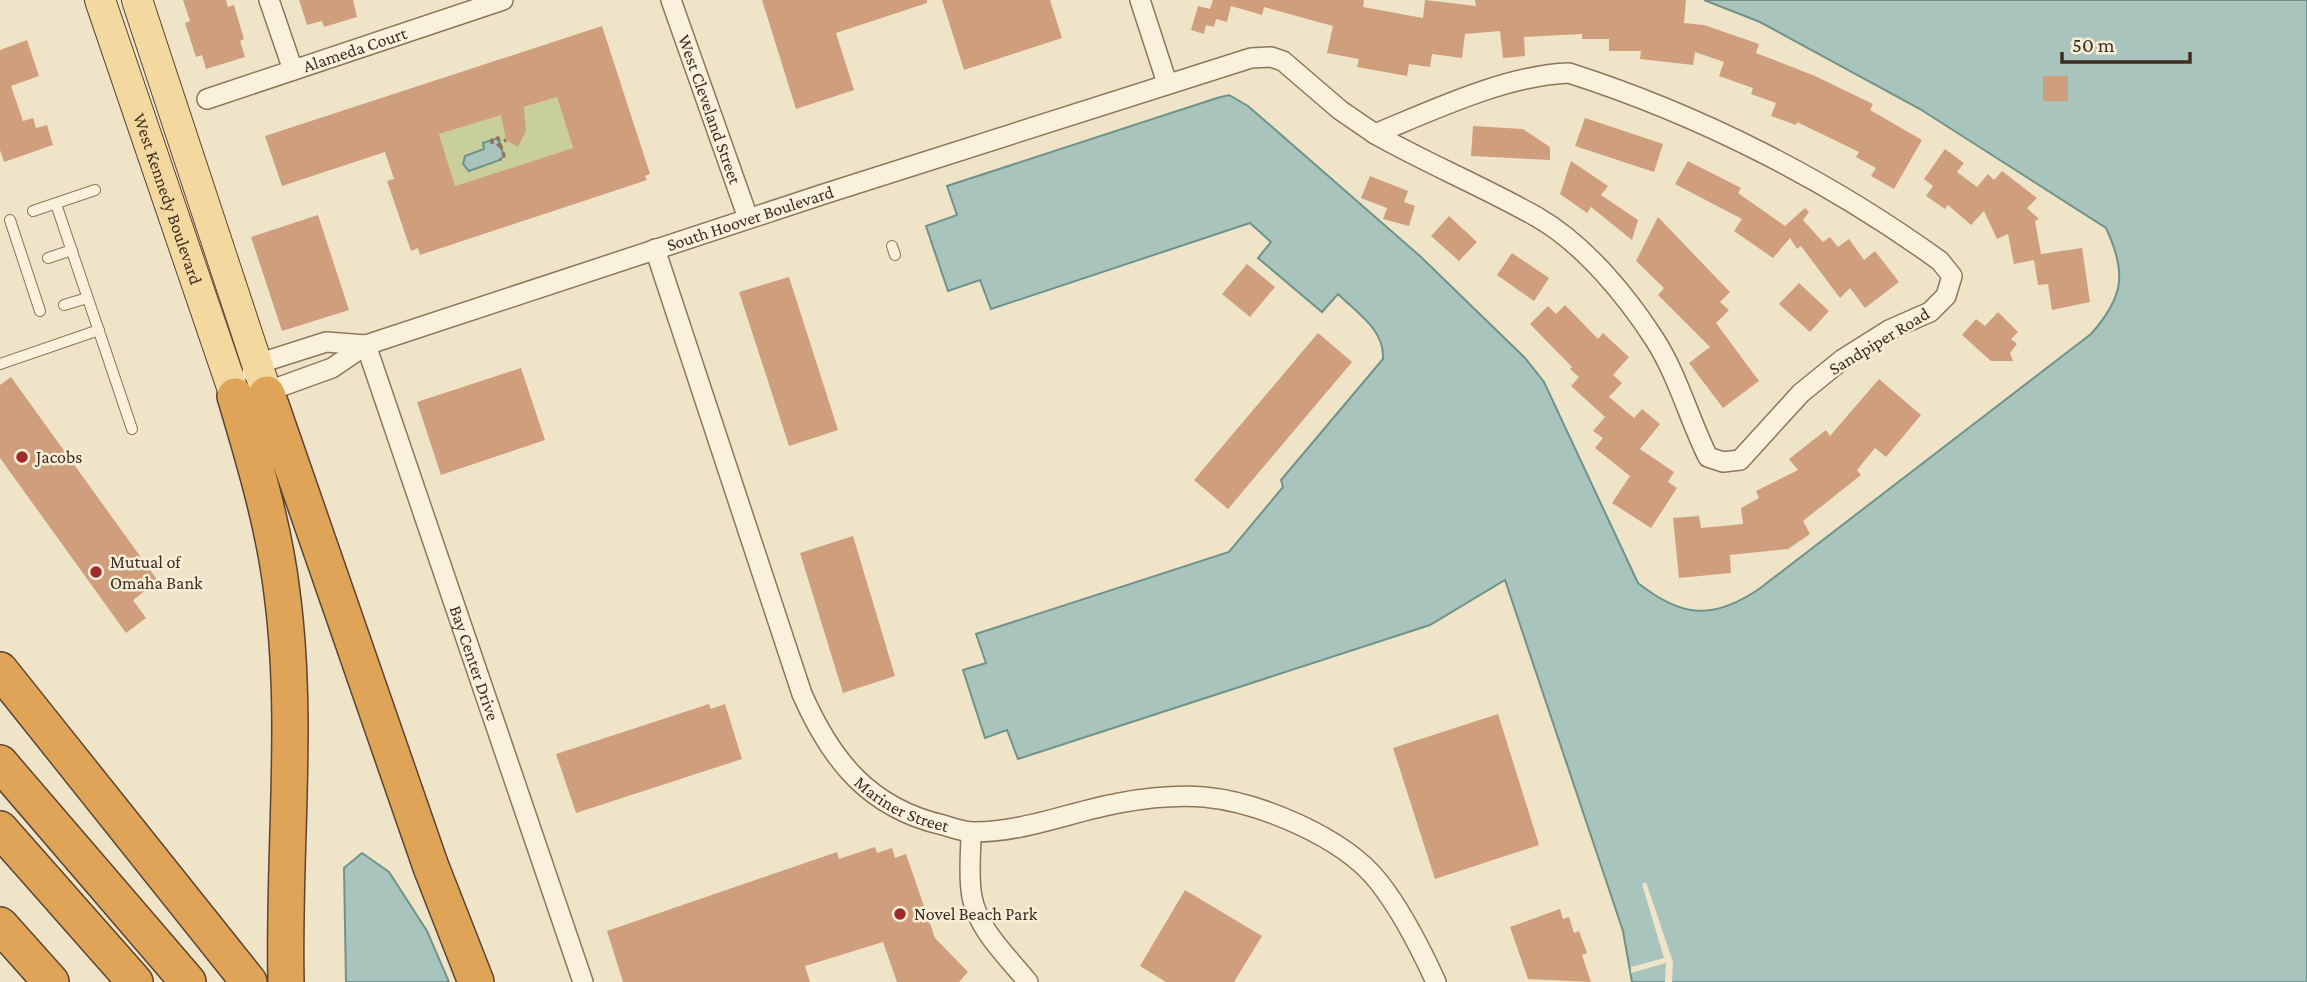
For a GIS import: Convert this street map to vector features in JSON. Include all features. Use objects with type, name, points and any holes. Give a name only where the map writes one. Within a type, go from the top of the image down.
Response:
[{"type":"highway","points":[[253,385],[267,510],[282,592],[288,667],[286,974]]},
{"type":"highway","points":[[253,385],[476,982]]},
{"type":"highway","points":[[0,670],[249,982]]},
{"type":"highway","points":[[0,763],[188,982]]},
{"type":"highway","points":[[0,829],[135,982]]},
{"type":"highway","points":[[0,925],[51,982]]},
{"type":"main road","name":"West Kennedy Boulevard","points":[[100,0],[253,385]]},
{"type":"main road","name":"West Kennedy Boulevard","points":[[136,0],[253,385]]},
{"type":"street","points":[[269,0],[293,70]]},
{"type":"street","name":"Alameda Court","points":[[207,99],[503,0]]},
{"type":"street","name":"West Cleveland Street","points":[[671,0],[748,218]]},
{"type":"street","points":[[1139,0],[1167,83]]},
{"type":"street","name":"South Hoover Boulevard","points":[[253,385],[332,368],[366,345],[748,218],[1167,83],[1251,58],[1271,57]]},
{"type":"street","name":"Sandpiper Road","points":[[1271,57],[1283,61],[1340,110],[1375,134],[1539,218],[1580,251],[1620,294],[1655,340],[1679,386],[1708,457],[1723,462],[1740,460],[1801,393],[1843,359],[1889,330],[1930,313],[1945,296],[1952,276],[1940,261],[1849,201],[1740,142],[1626,92],[1569,73],[1544,74],[1375,134]]},
{"type":"street","name":"Mariner Street","points":[[655,249],[798,682],[818,731],[842,765],[878,798],[894,808],[930,822],[971,832],[1013,829],[1118,803],[1160,798],[1205,797],[1272,814],[1310,830],[1344,852],[1376,879],[1399,912],[1436,982]]},
{"type":"street","points":[[253,385],[326,342],[366,345]]},
{"type":"street","name":"Bay Center Drive","points":[[366,345],[583,982]]},
{"type":"street","points":[[971,832],[972,897],[976,913],[988,933],[1028,982]]},
{"type":"lane","points":[[33,211],[95,190]]},
{"type":"lane","points":[[56,204],[132,429]]},
{"type":"lane","points":[[10,220],[40,311]]},
{"type":"lane","points":[[48,258],[72,250]]},
{"type":"lane","points":[[64,305],[88,298]]},
{"type":"lane","points":[[0,364],[99,330]]},
{"type":"path","points":[[499,158],[504,156],[496,145],[506,140]]},
{"type":"green space","points":[[557,97],[573,148],[455,186],[439,134]]},
{"type":"water","points":[[1704,0],[2307,0],[2307,982],[1632,982],[1623,931],[1505,580],[1430,625],[1018,759],[1007,730],[985,738],[963,670],[986,663],[976,634],[1229,552],[1283,487],[1281,480],[1383,359],[1375,331],[1338,294],[1322,312],[1258,258],[1271,242],[1250,223],[991,309],[980,280],[948,291],[926,226],[957,215],[947,186],[1229,95],[1248,106],[1421,257],[1525,358],[1544,382],[1638,583],[1669,603],[1698,611],[1727,606],[1759,589],[2091,334],[2102,321],[2116,296],[2119,284],[2117,258],[2106,228],[1920,109],[1760,22]]},
{"type":"water","points":[[498,138],[504,156],[500,160],[469,171],[463,164],[465,156],[484,149],[483,143]]},
{"type":"water","points":[[362,853],[389,872],[427,931],[449,982],[346,982],[344,868]]},
{"type":"pier","points":[[1646,882],[1673,962],[1672,982],[1665,982],[1666,963],[1631,973],[1631,967],[1664,958],[1642,884]]},
{"type":"building","points":[[183,0],[226,0],[228,7],[234,5],[244,39],[240,41],[245,57],[206,69],[202,55],[196,57],[185,23],[190,21]]},
{"type":"building","points":[[299,0],[353,0],[357,17],[324,27],[322,21],[307,25]]},
{"type":"building","points":[[762,0],[927,0],[927,3],[836,33],[854,90],[796,109]]},
{"type":"building","points":[[942,0],[1050,0],[1062,38],[964,70]]},
{"type":"building","points":[[1213,0],[1364,0],[1363,7],[1423,18],[1425,0],[1476,6],[1475,0],[1686,0],[1684,23],[1704,25],[1759,44],[1756,53],[1815,76],[1873,104],[1870,110],[1922,140],[1894,189],[1871,176],[1876,168],[1856,157],[1859,152],[1797,122],[1796,125],[1771,116],[1776,103],[1751,94],[1753,88],[1719,76],[1724,62],[1695,52],[1693,65],[1640,59],[1641,51],[1609,51],[1609,39],[1582,39],[1582,34],[1524,37],[1525,56],[1503,58],[1500,31],[1465,34],[1462,58],[1432,54],[1430,67],[1409,64],[1407,76],[1357,67],[1359,59],[1327,53],[1333,26],[1264,7],[1262,15],[1231,6],[1227,22],[1216,19],[1214,27],[1206,25],[1204,34],[1191,30],[1198,6],[1210,9]]},
{"type":"building","points":[[602,26],[650,174],[645,176],[647,180],[420,255],[418,248],[411,251],[387,181],[394,179],[385,152],[282,186],[265,136]],"holes":[[[557,97],[573,148],[455,186],[439,134],[501,115],[506,140],[518,147],[526,131],[524,107]]]},
{"type":"building","points":[[27,40],[39,76],[11,86],[23,121],[33,118],[36,128],[47,125],[53,145],[4,162],[0,150],[0,50]]},
{"type":"building","points":[[2043,76],[2068,76],[2068,101],[2043,101]]},
{"type":"building","points":[[1585,118],[1663,144],[1654,172],[1575,146]]},
{"type":"building","points":[[1473,126],[1523,129],[1550,147],[1550,160],[1471,156]]},
{"type":"building","points":[[1945,149],[1964,163],[1957,172],[1977,187],[1988,174],[1994,180],[2002,171],[2037,198],[2027,208],[2039,219],[2035,221],[2041,254],[2082,248],[2090,302],[2052,310],[2048,284],[2038,285],[2034,260],[2014,264],[2008,234],[1997,239],[1984,211],[1971,225],[1948,205],[1945,209],[1926,196],[1933,186],[1924,179]]},
{"type":"building","points":[[1571,161],[1608,186],[1601,195],[1638,220],[1632,240],[1591,207],[1587,213],[1560,194]]},
{"type":"building","points":[[1688,161],[1741,188],[1738,193],[1785,226],[1805,208],[1809,212],[1803,220],[1823,242],[1830,237],[1838,247],[1849,239],[1864,260],[1875,251],[1899,282],[1865,308],[1850,288],[1840,298],[1801,246],[1797,249],[1790,238],[1773,258],[1734,231],[1742,219],[1675,184]]},
{"type":"building","points":[[1370,176],[1408,191],[1404,202],[1415,206],[1409,226],[1383,219],[1387,208],[1361,198]]},
{"type":"building","points":[[318,215],[349,310],[282,331],[251,237]]},
{"type":"building","points":[[1449,216],[1477,242],[1459,261],[1431,236]]},
{"type":"building","points":[[1658,217],[1730,292],[1720,302],[1729,310],[1716,323],[1759,381],[1723,408],[1689,363],[1710,347],[1658,295],[1664,288],[1636,261]]},
{"type":"building","points":[[1512,253],[1549,278],[1534,301],[1497,275]]},
{"type":"building","points":[[1247,264],[1275,287],[1250,317],[1222,294]]},
{"type":"building","points":[[789,277],[838,430],[789,446],[739,292]]},
{"type":"building","points":[[1799,283],[1829,311],[1810,332],[1779,304]]},
{"type":"building","points":[[1565,305],[1598,339],[1603,333],[1629,357],[1613,375],[1622,383],[1609,397],[1634,418],[1642,409],[1660,424],[1640,449],[1674,472],[1668,482],[1677,488],[1651,528],[1612,503],[1630,476],[1595,448],[1603,438],[1593,431],[1605,417],[1571,386],[1579,377],[1530,324],[1548,306],[1556,314]]},
{"type":"building","points":[[1998,312],[2018,332],[2011,339],[2017,344],[2010,353],[2013,361],[1991,361],[1962,335],[1976,319],[1985,326]]},
{"type":"building","points":[[1318,333],[1352,362],[1228,509],[1194,480]]},
{"type":"building","points":[[521,368],[545,440],[441,475],[417,402]]},
{"type":"building","points":[[11,377],[158,581],[133,600],[146,618],[126,633],[0,458],[0,385]]},
{"type":"building","points":[[1879,379],[1921,415],[1886,457],[1875,448],[1857,470],[1861,475],[1803,521],[1810,534],[1788,549],[1730,555],[1731,573],[1679,578],[1673,518],[1699,516],[1701,528],[1743,524],[1741,508],[1759,498],[1756,491],[1798,470],[1789,459],[1826,430],[1830,436]]},
{"type":"building","points":[[853,536],[895,676],[843,693],[800,553]]},
{"type":"building","points":[[709,704],[711,709],[725,704],[742,759],[576,813],[556,754]]},
{"type":"building","points":[[1498,714],[1539,845],[1435,879],[1393,748]]},
{"type":"building","points":[[875,847],[877,853],[892,848],[895,858],[906,854],[935,938],[968,972],[959,982],[897,982],[883,942],[805,966],[810,982],[623,982],[607,931],[837,852],[839,859]]},
{"type":"building","points":[[1185,890],[1262,936],[1234,982],[1166,982],[1140,966]]},
{"type":"building","points":[[1560,909],[1563,919],[1569,917],[1574,933],[1579,931],[1587,953],[1582,955],[1591,982],[1528,979],[1510,927]]},
{"type":"place","name":"Jacobs","points":[[22,457]]},
{"type":"place","name":"Mutual of Omaha Bank","points":[[96,572]]},
{"type":"place","name":"Novel Beach Park","points":[[900,914]]}]
